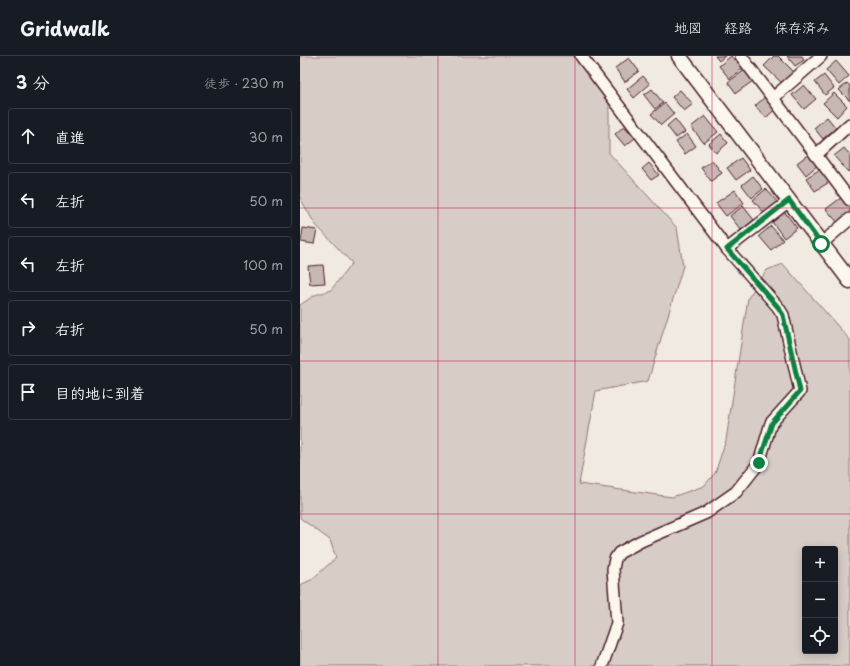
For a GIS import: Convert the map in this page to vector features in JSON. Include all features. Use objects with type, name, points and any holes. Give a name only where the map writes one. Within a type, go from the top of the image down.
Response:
[{"type":"street","points":[[581,56],[727,249],[778,307],[783,315],[800,391],[772,423],[759,463],[736,492],[706,513],[641,541],[619,553],[615,559],[613,569],[617,623],[602,666]]},
{"type":"street","points":[[679,56],[850,281]]},
{"type":"street","points":[[741,56],[850,200]]},
{"type":"street","points":[[773,98],[821,56]]},
{"type":"street","points":[[816,154],[850,124]]},
{"type":"street","points":[[727,249],[789,200]]},
{"type":"street","points":[[821,244],[850,219]]},
{"type":"shaded area","points":[[300,56],[574,56],[609,101],[609,153],[677,228],[683,266],[648,381],[596,391],[579,484],[672,497],[704,486],[715,473],[726,440],[748,298],[767,270],[783,264],[850,340],[850,666],[300,666],[300,585],[311,580],[336,558],[330,540],[300,518],[300,305],[315,295],[331,290],[352,263],[315,224],[300,198]]},
{"type":"building","points":[[715,56],[725,56],[719,61]]},
{"type":"building","points":[[731,56],[743,68],[730,79],[719,66]]},
{"type":"building","points":[[774,56],[778,56],[796,74],[785,86],[764,66]]},
{"type":"building","points":[[787,56],[802,56],[804,60],[795,66]]},
{"type":"building","points":[[629,58],[639,71],[625,82],[615,68]]},
{"type":"building","points":[[836,61],[849,76],[839,85],[826,70]]},
{"type":"building","points":[[745,70],[753,81],[736,93],[728,82]]},
{"type":"building","points":[[824,75],[834,88],[825,95],[815,82]]},
{"type":"building","points":[[643,76],[650,84],[634,98],[627,89]]},
{"type":"building","points":[[847,83],[850,86],[850,101],[839,90]]},
{"type":"building","points":[[804,85],[816,99],[804,109],[792,95]]},
{"type":"building","points":[[652,89],[663,103],[655,109],[644,95]]},
{"type":"building","points":[[680,90],[693,104],[684,111],[672,97]]},
{"type":"building","points":[[834,93],[847,106],[837,117],[823,103]]},
{"type":"building","points":[[766,96],[776,108],[766,118],[755,106]]},
{"type":"building","points":[[665,103],[674,114],[661,125],[651,114]]},
{"type":"building","points":[[705,116],[718,132],[704,143],[691,127]]},
{"type":"building","points":[[827,117],[836,128],[823,139],[814,128]]},
{"type":"building","points":[[675,119],[685,132],[676,138],[667,126]]},
{"type":"building","points":[[624,126],[635,138],[625,146],[615,134]]},
{"type":"building","points":[[687,134],[696,146],[685,154],[676,142]]},
{"type":"building","points":[[721,134],[728,143],[716,153],[709,144]]},
{"type":"building","points":[[844,148],[850,155],[850,170],[848,172],[834,156]]},
{"type":"building","points":[[810,153],[819,164],[806,175],[797,163]]},
{"type":"building","points":[[741,158],[750,170],[736,180],[727,168]]},
{"type":"building","points":[[712,160],[722,173],[711,181],[701,168]]},
{"type":"building","points":[[649,163],[659,175],[651,180],[642,169]]},
{"type":"building","points":[[822,168],[831,181],[815,191],[806,178]]},
{"type":"building","points":[[753,176],[763,189],[752,198],[742,185]]},
{"type":"building","points":[[766,189],[779,204],[766,215],[753,200]]},
{"type":"building","points":[[735,190],[744,203],[726,216],[716,203]]},
{"type":"building","points":[[842,197],[850,207],[850,214],[838,223],[826,209]]},
{"type":"building","points":[[743,206],[754,220],[741,230],[730,216]]},
{"type":"building","points":[[783,210],[797,228],[784,238],[770,219]]},
{"type":"building","points":[[771,226],[783,240],[771,250],[759,236]]},
{"type":"building","points":[[303,228],[317,230],[314,244],[301,242]]},
{"type":"building","points":[[323,265],[325,283],[310,284],[308,266]]},
{"type":"route","points":[[759,463],[772,423],[800,391],[783,315],[778,307],[727,249],[789,200],[821,244]]}]
